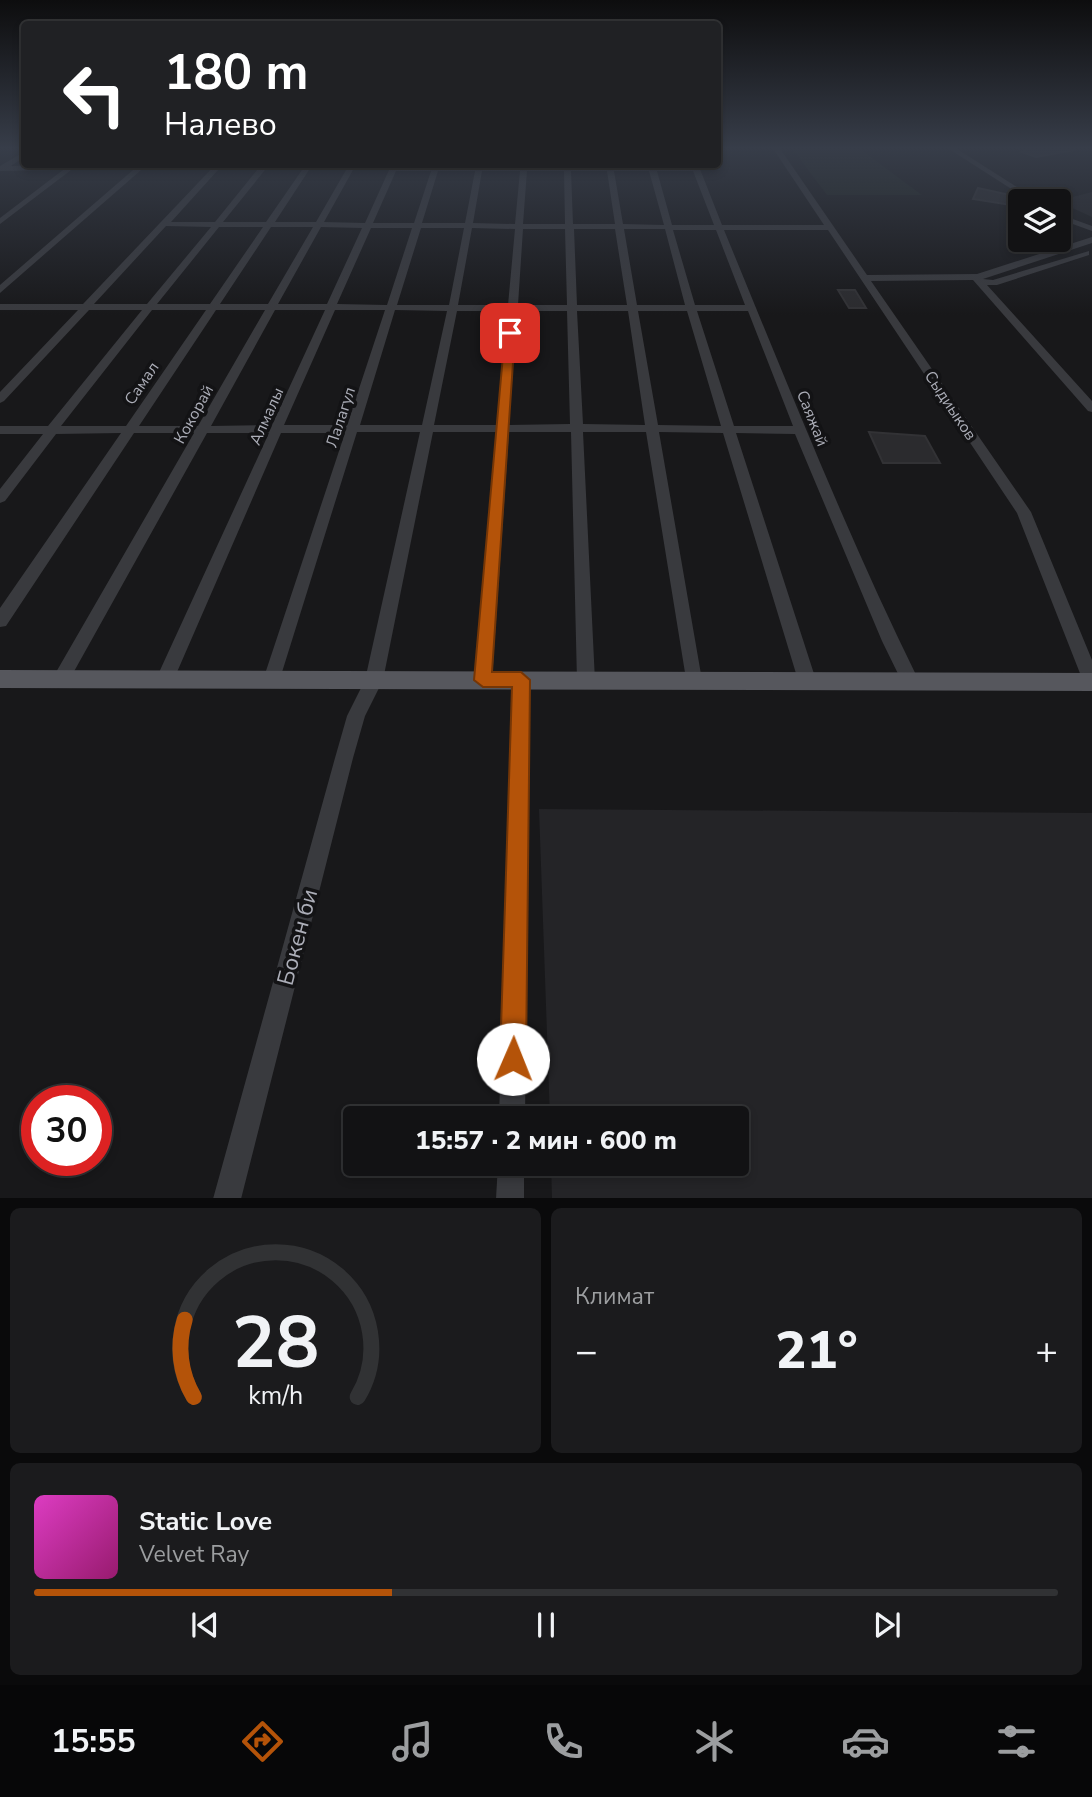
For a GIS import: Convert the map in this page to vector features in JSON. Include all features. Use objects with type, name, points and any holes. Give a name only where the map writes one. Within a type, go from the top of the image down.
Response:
[{"type":"main road","points":[[0,679],[1092,681]]},
{"type":"street","points":[[0,222],[25,203]]},
{"type":"street","points":[[0,290],[100,203]]},
{"type":"street","points":[[0,399],[183,203]]},
{"type":"street","points":[[0,498],[236,203]]},
{"type":"street","name":"Самал","points":[[0,621],[284,203]]},
{"type":"street","name":"Кокорай","points":[[61,679],[331,203]]},
{"type":"street","name":"Алмалы","points":[[165,679],[378,203]]},
{"type":"street","name":"Лалагул","points":[[272,680],[426,203]]},
{"type":"street","name":"Бокен би","points":[[228,1198],[344,758],[356,716],[374,680],[472,203]]},
{"type":"street","points":[[483,680],[521,203]]},
{"type":"street","points":[[568,203],[586,681]]},
{"type":"street","points":[[615,203],[693,680]]},
{"type":"street","points":[[662,203],[691,309],[807,680]]},
{"type":"street","name":"Саяжай","points":[[710,203],[801,430],[890,641],[911,681]]},
{"type":"street","name":"Сыдиыков","points":[[813,203],[1024,512],[1092,681]]},
{"type":"street","points":[[1071,221],[1092,229]]},
{"type":"street","points":[[163,224],[830,228]]},
{"type":"street","points":[[983,283],[1092,240]]},
{"type":"street","points":[[865,278],[962,279],[983,283],[1092,251]]},
{"type":"street","points":[[983,283],[1092,408]]},
{"type":"street","points":[[0,307],[753,308]]},
{"type":"street","points":[[0,430],[801,430]]},
{"type":"street","points":[[512,1106],[521,680]]},
{"type":"street","points":[[510,1198],[511,1176]]},
{"type":"shaded area","points":[[1071,203],[1092,203],[1092,217],[1071,207]]},
{"type":"shaded area","points":[[539,809],[1092,813],[1092,1198],[552,1198],[551,1176],[749,1176],[749,1106],[550,1106]]},
{"type":"building","points":[[838,290],[855,290],[866,308],[849,308]]},
{"type":"building","points":[[869,432],[925,436],[940,463],[883,463]]},
{"type":"route","points":[[510,333],[483,680],[521,680],[513,1059]]}]
